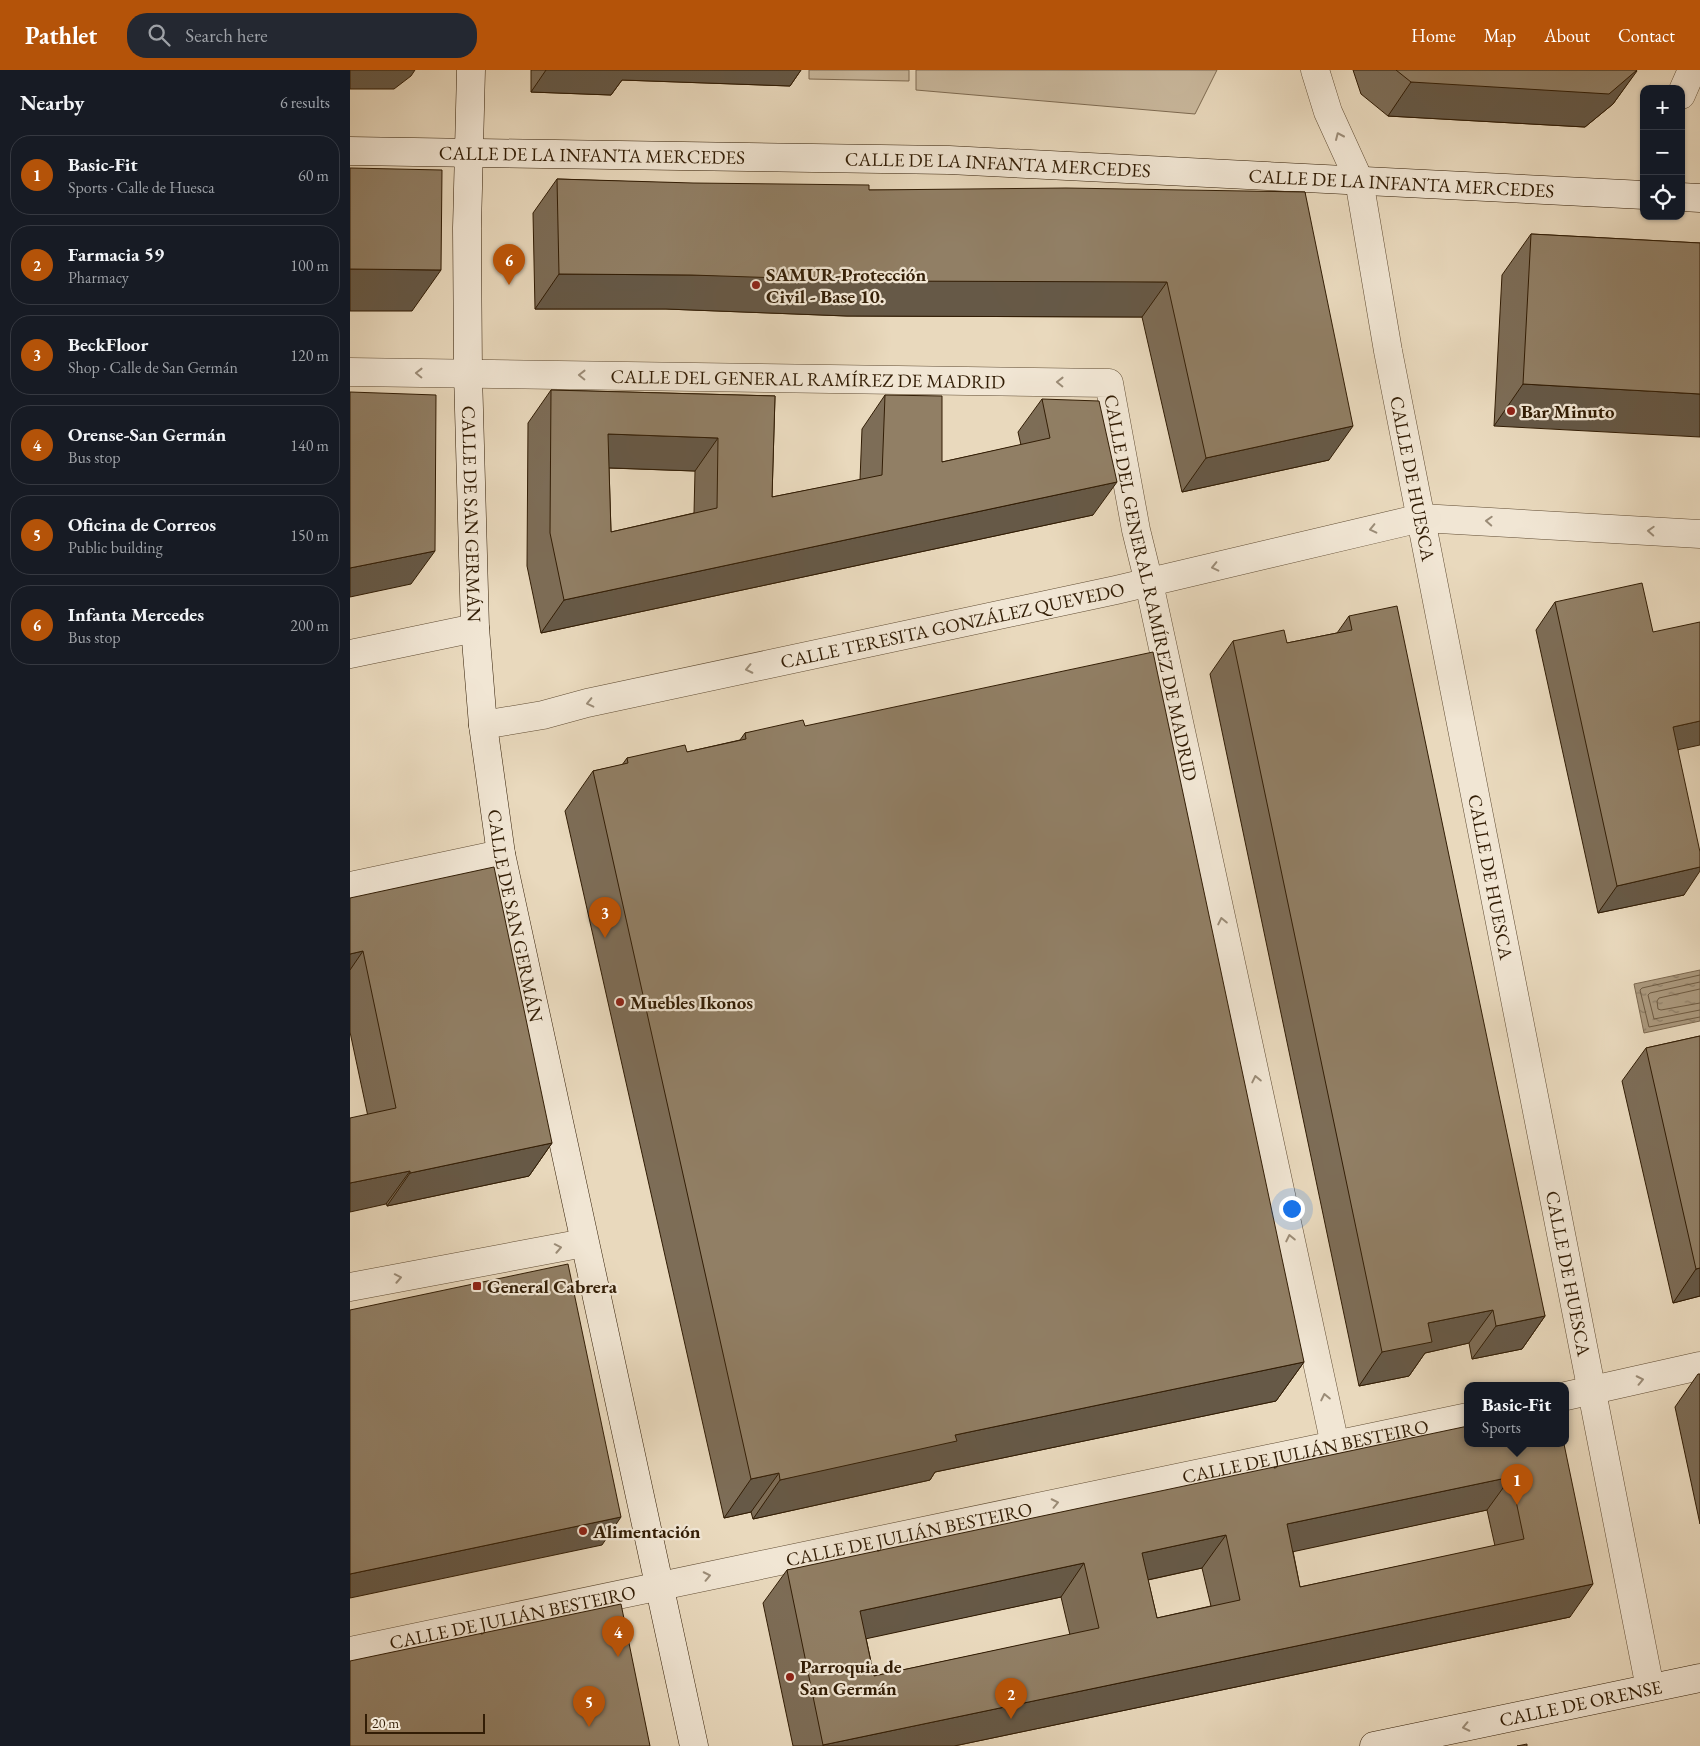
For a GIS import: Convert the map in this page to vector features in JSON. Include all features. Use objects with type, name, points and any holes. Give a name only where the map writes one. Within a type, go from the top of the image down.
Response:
[{"type":"street","name":"CALLE DE SAN GERMÁN","points":[[471,70],[468,373],[475,628],[483,726],[501,854],[694,1746]]},
{"type":"street","name":"CALLE DE HUESCA","points":[[1315,70],[1328,112],[1359,180],[1388,351],[1650,1688]]},
{"type":"street","points":[[1685,87],[1692,70]]},
{"type":"street","name":"CALLE DE LA INFANTA MERCEDES","points":[[350,151],[949,160],[1640,193]]},
{"type":"street","points":[[1685,197],[1700,198]]},
{"type":"street","name":"CALLE DEL GENERAL RAMÍREZ DE MADRID","points":[[350,372],[1109,383],[1136,530],[1335,1445]]},
{"type":"street","name":"CALLE TERESITA GONZÁLEZ QUEVEDO","points":[[483,726],[543,715],[597,701],[1149,583],[1421,518],[1700,534]]},
{"type":"street","points":[[350,654],[475,628]]},
{"type":"street","points":[[350,886],[501,854]]},
{"type":"street","points":[[350,1287],[584,1243]]},
{"type":"street","points":[[1569,1395],[1700,1366]]},
{"type":"street","name":"CALLE DE JULIÁN BESTEIRO","points":[[350,1651],[1464,1418]]},
{"type":"street","name":"CALLE DE ORENSE","points":[[1374,1746],[1700,1678]]},
{"type":"shaded area","points":[[809,70],[909,70],[909,81],[809,79]]},
{"type":"shaded area","points":[[916,70],[1217,70],[1195,114],[916,90]]},
{"type":"water","points":[[1700,970],[1700,1021],[1644,1033],[1634,984]]},
{"type":"building","points":[[1396,70],[1637,70],[1609,94],[1411,82]]},
{"type":"building","points":[[350,168],[442,170],[441,270],[350,269]]},
{"type":"building","points":[[557,179],[869,185],[869,190],[1066,188],[1305,192],[1353,426],[1206,458],[1167,282],[871,281],[691,275],[559,274]]},
{"type":"building","points":[[1531,234],[1700,243],[1700,394],[1523,384]]},
{"type":"building","points":[[551,390],[775,396],[772,497],[882,475],[885,395],[942,396],[942,462],[1050,438],[1042,399],[1099,401],[1117,482],[564,600],[550,533]],"holes":[[[608,434],[718,438],[717,508],[611,532]]]},
{"type":"building","points":[[350,392],[436,395],[435,551],[350,568]]},
{"type":"building","points":[[1642,583],[1653,632],[1700,622],[1700,721],[1673,727],[1700,852],[1700,867],[1617,886],[1555,602]]},
{"type":"building","points":[[1397,606],[1545,1316],[1496,1326],[1493,1310],[1428,1323],[1432,1342],[1382,1352],[1233,641],[1284,630],[1287,643],[1352,630],[1349,616]]},
{"type":"building","points":[[1153,652],[1304,1362],[955,1435],[957,1441],[780,1480],[779,1473],[751,1479],[593,771],[628,763],[627,758],[685,745],[687,752],[746,739],[745,733],[803,720],[805,726]]},
{"type":"building","points":[[494,867],[552,1143],[410,1173],[410,1171],[350,1183],[350,1118],[396,1108],[363,951],[350,954],[350,898]]},
{"type":"building","points":[[1700,1036],[1700,1268],[1696,1269],[1646,1048]]},
{"type":"building","points":[[568,1264],[621,1517],[350,1574],[350,1310]]},
{"type":"building","points":[[1464,1427],[1464,1447],[1565,1447],[1593,1584],[823,1745],[787,1570]],"holes":[[[1511,1477],[1524,1539],[1300,1587],[1287,1524]],[[1226,1535],[1240,1600],[1157,1618],[1142,1553]],[[1084,1563],[1099,1628],[874,1676],[860,1611]]]},
{"type":"building","points":[[621,1604],[650,1746],[350,1746],[350,1661]]},
{"type":"place","name":"Infanta Mercedes","points":[[509,285]]},
{"type":"place","name":"SAMUR-Protección Civil - Base 10.","points":[[756,285]]},
{"type":"place","name":"Bar Minuto","points":[[1511,411]]},
{"type":"place","name":"BeckFloor","points":[[605,938]]},
{"type":"place","name":"Muebles Ikonos","points":[[620,1002]]},
{"type":"place","name":"General Cabrera","points":[[477,1286]]},
{"type":"place","name":"Basic-Fit","points":[[1517,1505]]},
{"type":"place","name":"Alimentación","points":[[583,1531]]},
{"type":"place","name":"Orense-San Germán","points":[[618,1657]]},
{"type":"place","name":"Parroquia de San Germán","points":[[790,1677]]},
{"type":"place","name":"Farmacia 59","points":[[1011,1719]]},
{"type":"place","name":"Oficina de Correos","points":[[589,1727]]}]
